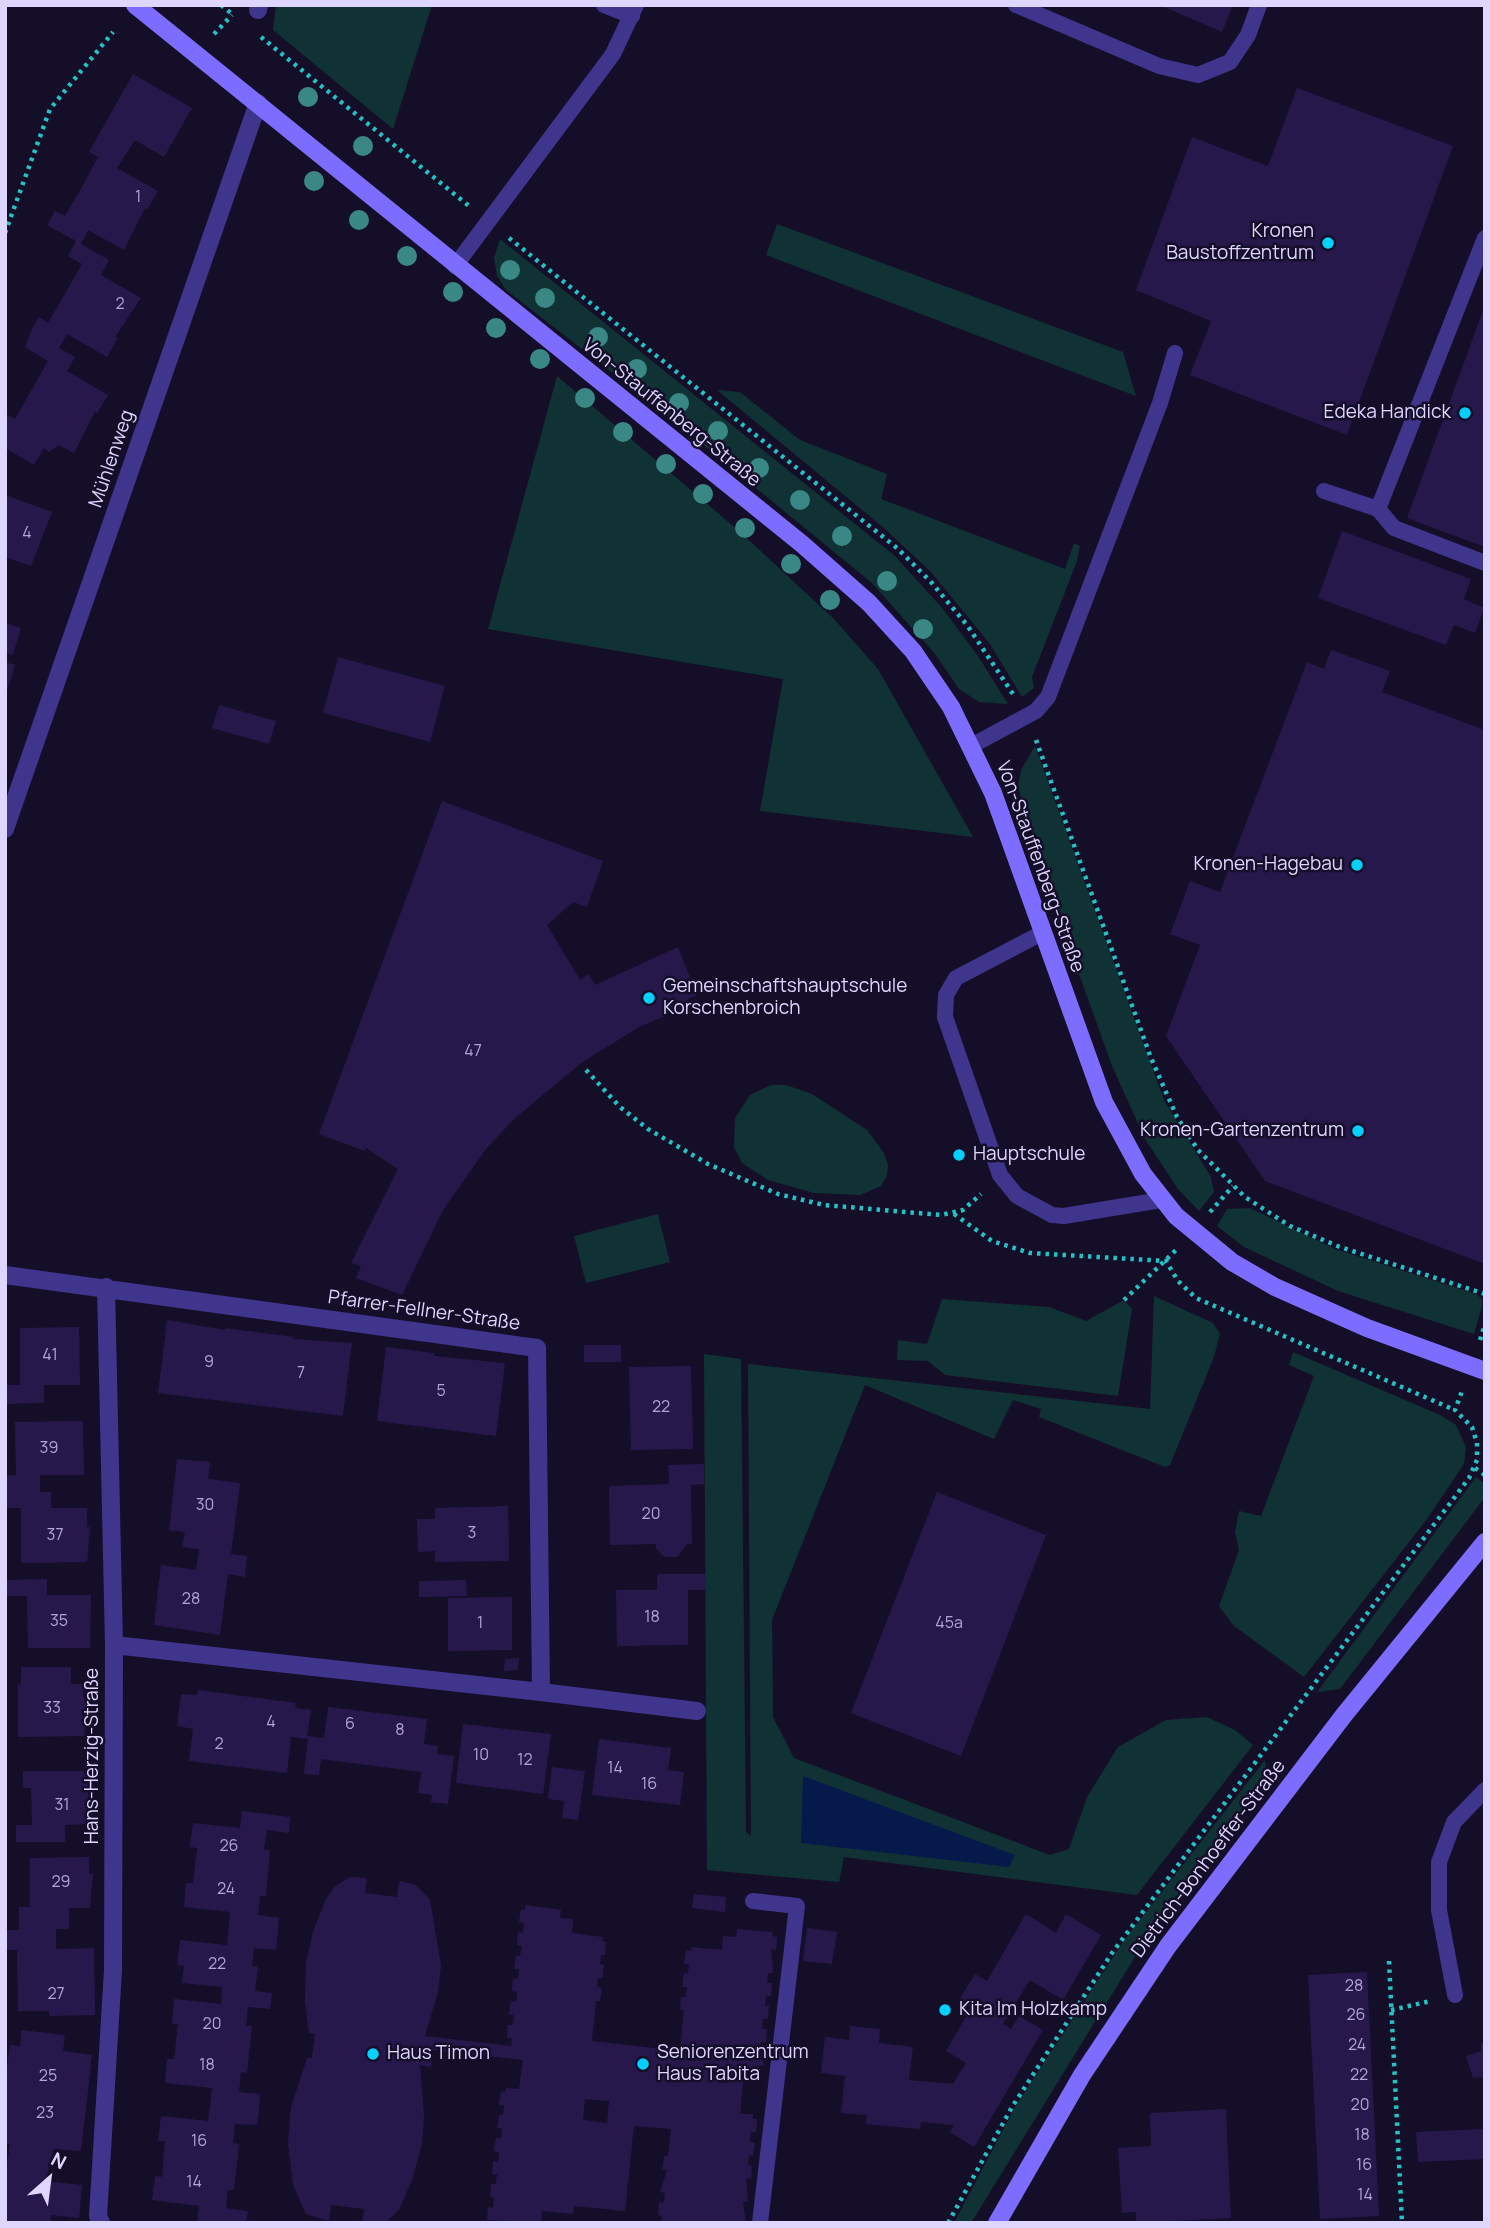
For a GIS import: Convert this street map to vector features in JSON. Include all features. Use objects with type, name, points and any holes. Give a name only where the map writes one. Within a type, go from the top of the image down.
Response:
[{"type":"street","name":"Von-Stauffenberg-Straße","points":[[135,5],[802,544],[869,603],[928,670],[971,747],[998,806],[1104,1102],[1128,1149],[1161,1199],[1192,1232],[1231,1262],[1289,1294],[1367,1328],[1485,1371]]},
{"type":"street","name":"Mühlenweg","points":[[5,829],[258,103]]},
{"type":"street","name":"Pfarrer-Fellner-Straße","points":[[5,1275],[537,1348],[541,1692]]},
{"type":"street","name":"Hans-Herzig-Straße","points":[[101,2223],[97,2216],[113,1970],[114,1645],[106,1287]]},
{"type":"street","name":"Dietrich-Bonhoeffer-Straße","points":[[997,2223],[1075,2086],[1168,1946],[1352,1705],[1485,1542]]},
{"type":"street","points":[[114,1645],[696,1711]]},
{"type":"lane","points":[[454,265],[613,54],[634,11],[604,5]]},
{"type":"lane","points":[[1016,5],[1159,66],[1198,75],[1230,62],[1248,35],[1259,5]]},
{"type":"lane","points":[[1378,509],[1485,238]]},
{"type":"lane","points":[[971,747],[1036,711],[1048,697],[1160,403],[1175,353]]},
{"type":"lane","points":[[1324,491],[1378,509],[1394,528],[1485,563]]},
{"type":"lane","points":[[1042,933],[956,978],[946,995],[945,1017],[1000,1175],[1017,1196],[1052,1215],[1063,1216],[1161,1199]]},
{"type":"lane","points":[[1455,1995],[1439,1910],[1439,1862],[1454,1822],[1485,1790]]},
{"type":"lane","points":[[753,1901],[797,1906],[775,2147],[760,2223]]},
{"type":"path","points":[[5,233],[50,109],[113,32]]},
{"type":"path","points":[[586,1070],[620,1107],[648,1129],[708,1164],[764,1189],[824,1205],[916,1214],[954,1214],[972,1203],[1000,1175]]},
{"type":"path","points":[[954,1214],[992,1241],[1030,1253],[1166,1261]]},
{"type":"path","points":[[1124,1300],[1166,1261],[1192,1232]]},
{"type":"path","points":[[1166,1261],[1178,1281],[1196,1298],[1455,1410]]},
{"type":"path","points":[[948,2223],[1012,2107],[1124,1936],[1475,1468],[1485,1475]]},
{"type":"path","points":[[1389,1961],[1402,2223]]},
{"type":"path","points":[[1391,2010],[1455,1995]]},
{"type":"green space","points":[[276,5],[432,5],[393,129],[273,30]]},
{"type":"green space","points":[[777,224],[1123,352],[1136,396],[766,255]]},
{"type":"green space","points":[[500,239],[895,556],[943,609],[978,656],[1008,704],[979,702],[959,689],[935,654],[872,583],[668,416],[506,290],[497,276],[494,258]]},
{"type":"green space","points":[[557,376],[739,531],[834,619],[878,669],[973,837],[760,811],[783,679],[488,629]]},
{"type":"green space","points":[[717,390],[740,392],[800,440],[887,474],[881,499],[1065,569],[1074,543],[1080,546],[1077,561],[1032,677],[1034,688],[1022,697],[990,644],[931,572],[885,529]]},
{"type":"green space","points":[[1035,746],[1164,1100],[1211,1177],[1214,1192],[1199,1211],[1178,1189],[1145,1139],[1112,1066],[1064,932],[1018,787],[1021,770]]},
{"type":"green space","points":[[771,1085],[786,1085],[812,1094],[867,1130],[884,1153],[888,1165],[887,1176],[881,1186],[860,1195],[814,1193],[768,1180],[742,1163],[734,1147],[735,1118],[750,1095]]},
{"type":"green space","points":[[1250,1208],[1335,1249],[1476,1294],[1482,1299],[1482,1306],[1474,1334],[1338,1291],[1244,1247],[1217,1226],[1227,1209]]},
{"type":"green space","points":[[658,1214],[670,1262],[586,1283],[574,1236]]},
{"type":"green space","points":[[1154,1296],[1213,1323],[1220,1334],[1214,1357],[1170,1465],[1165,1467],[1039,1417],[1041,1409],[1013,1400],[994,1439],[865,1385],[772,1620],[773,1717],[794,1758],[1050,1855],[1069,1849],[1087,1797],[1118,1747],[1166,1720],[1207,1717],[1235,1730],[1253,1745],[1137,1895],[844,1857],[839,1882],[707,1870],[704,1354],[741,1359],[746,1832],[751,1836],[748,1364],[1150,1409]]},
{"type":"green space","points":[[942,1299],[1049,1307],[1086,1321],[1124,1300],[1132,1309],[1118,1396],[945,1375],[928,1361],[897,1360],[898,1340],[927,1344]]},
{"type":"green space","points":[[1293,1352],[1440,1415],[1456,1425],[1466,1447],[1464,1464],[1427,1519],[1304,1677],[1234,1626],[1219,1606],[1239,1550],[1235,1532],[1239,1511],[1261,1516],[1314,1376],[1289,1365]]},
{"type":"green space","points":[[1476,1477],[1485,1484],[1485,1497],[1340,1689],[1317,1692]]},
{"type":"green space","points":[[1265,1760],[1268,1782],[1138,1952],[971,2223],[954,2223],[1015,2107],[1125,1939]]},
{"type":"water","points":[[803,1776],[1015,1855],[1009,1867],[801,1843]]},
{"type":"building","points":[[1160,5],[1233,5],[1222,32]]},
{"type":"building","points":[[133,74],[192,108],[164,157],[135,140],[117,168],[158,191],[147,210],[145,208],[124,250],[88,230],[81,244],[109,260],[101,275],[141,298],[115,337],[118,338],[107,357],[67,334],[59,348],[75,357],[67,371],[108,395],[97,413],[95,411],[74,453],[59,445],[49,452],[44,448],[34,465],[5,448],[5,414],[15,419],[48,361],[25,347],[31,331],[39,317],[48,323],[82,264],[68,256],[76,241],[47,225],[55,211],[65,216],[82,187],[98,157],[89,152]]},
{"type":"building","name":"Kronen Baustoffzentrum","points":[[1297,88],[1453,146],[1347,435],[1190,375],[1211,321],[1136,290],[1192,137],[1268,166]]},
{"type":"building","name":"Edeka Handick","points":[[1485,308],[1485,547],[1407,518]]},
{"type":"building","points":[[5,495],[52,512],[31,566],[5,557]]},
{"type":"building","points":[[1342,531],[1471,579],[1464,599],[1484,608],[1475,633],[1454,625],[1446,645],[1318,598]]},
{"type":"building","points":[[5,623],[21,628],[13,655],[5,653]]},
{"type":"building","points":[[1331,650],[1390,671],[1382,692],[1485,730],[1485,1264],[1265,1181],[1166,1036],[1200,945],[1170,934],[1190,881],[1220,892],[1307,662],[1324,669]]},
{"type":"building","points":[[338,657],[445,686],[430,742],[323,713]]},
{"type":"building","points":[[5,662],[15,665],[6,694],[5,694]]},
{"type":"building","points":[[219,705],[276,721],[269,744],[212,728]]},
{"type":"building","points":[[442,801],[603,861],[587,907],[573,902],[547,925],[580,980],[589,974],[595,985],[678,947],[697,995],[688,999],[691,1005],[639,1027],[581,1063],[515,1118],[486,1149],[443,1210],[402,1295],[356,1278],[361,1266],[351,1263],[398,1169],[366,1148],[365,1151],[319,1134]]},
{"type":"building","points":[[167,1320],[225,1330],[294,1337],[293,1339],[352,1343],[343,1416],[158,1393]]},
{"type":"building","points":[[79,1327],[80,1385],[44,1385],[44,1403],[5,1404],[5,1385],[20,1385],[20,1328]]},
{"type":"building","points":[[584,1345],[621,1345],[621,1362],[584,1362]]},
{"type":"building","points":[[386,1347],[434,1353],[434,1356],[505,1363],[496,1436],[377,1421]]},
{"type":"building","points":[[691,1366],[693,1449],[631,1450],[629,1367]]},
{"type":"building","points":[[83,1421],[84,1475],[40,1475],[40,1492],[51,1492],[51,1508],[87,1508],[87,1527],[90,1527],[87,1562],[21,1563],[21,1508],[5,1508],[5,1476],[16,1475],[15,1422]]},
{"type":"building","points":[[177,1459],[210,1462],[208,1479],[240,1483],[231,1554],[247,1556],[245,1577],[228,1574],[220,1635],[154,1625],[161,1565],[196,1570],[199,1549],[182,1547],[185,1532],[169,1530]]},
{"type":"building","points":[[704,1464],[704,1484],[691,1485],[692,1544],[687,1544],[677,1557],[664,1557],[656,1544],[610,1545],[609,1486],[669,1484],[668,1465]]},
{"type":"building","points":[[937,1492],[1046,1535],[961,1756],[851,1713]]},
{"type":"building","points":[[508,1506],[509,1561],[435,1562],[435,1551],[418,1552],[417,1519],[435,1519],[435,1508]]},
{"type":"building","points":[[657,1574],[705,1574],[705,1590],[688,1590],[688,1645],[617,1646],[616,1590],[657,1590]]},
{"type":"building","points":[[47,1579],[47,1595],[91,1595],[90,1648],[28,1648],[27,1596],[5,1596],[5,1580]]},
{"type":"building","points":[[466,1580],[467,1596],[419,1597],[419,1581]]},
{"type":"building","points":[[512,1597],[512,1650],[448,1651],[448,1598]]},
{"type":"building","points":[[519,1658],[518,1670],[504,1671],[505,1659]]},
{"type":"building","points":[[21,1667],[71,1667],[71,1684],[83,1684],[83,1698],[87,1698],[84,1736],[18,1737],[18,1684],[21,1685]]},
{"type":"building","points":[[198,1690],[296,1703],[295,1708],[311,1710],[307,1736],[324,1738],[328,1707],[427,1719],[424,1744],[438,1746],[437,1754],[454,1756],[448,1804],[431,1802],[432,1795],[418,1793],[421,1772],[321,1759],[319,1775],[304,1774],[308,1739],[291,1737],[287,1773],[189,1761],[193,1729],[177,1726],[181,1694],[197,1695]]},
{"type":"building","points":[[463,1724],[551,1734],[543,1794],[456,1783]]},
{"type":"building","points":[[599,1739],[671,1748],[668,1770],[684,1772],[680,1805],[592,1795]]},
{"type":"building","points":[[552,1767],[585,1771],[578,1820],[562,1818],[564,1801],[548,1799]]},
{"type":"building","points":[[23,1771],[91,1771],[93,1824],[65,1825],[65,1842],[16,1842],[16,1825],[32,1825],[31,1788],[23,1788]]},
{"type":"building","points":[[242,1811],[290,1817],[289,1833],[267,1830],[264,1850],[270,1850],[266,1896],[260,1896],[258,1915],[279,1918],[276,1950],[254,1948],[252,1966],[258,1967],[255,1991],[272,1993],[270,2009],[248,2007],[246,2026],[252,2026],[247,2073],[241,2072],[239,2092],[260,2094],[259,2110],[257,2125],[235,2124],[233,2143],[239,2144],[234,2190],[228,2190],[226,2208],[248,2211],[246,2223],[207,2223],[197,2222],[199,2206],[152,2200],[155,2176],[162,2177],[165,2141],[158,2141],[161,2116],[208,2121],[212,2088],[165,2083],[167,2059],[174,2059],[178,2024],[172,2024],[174,1999],[221,2004],[222,1987],[182,1983],[184,1966],[177,1965],[180,1940],[227,1945],[230,1912],[184,1907],[186,1883],[193,1883],[197,1848],[190,1847],[193,1823],[240,1828]]},
{"type":"building","points":[[89,1857],[89,1874],[93,1874],[90,1908],[69,1908],[69,1929],[56,1929],[56,1949],[94,1948],[95,2015],[49,2016],[49,2011],[18,2011],[17,1950],[6,1950],[5,1930],[19,1930],[19,1907],[30,1907],[30,1858]]},
{"type":"building","points":[[350,1877],[367,1878],[365,1893],[397,1897],[399,1881],[416,1885],[430,1900],[441,1965],[438,1992],[425,2036],[511,2046],[512,2038],[507,2038],[508,2025],[513,2025],[514,2015],[509,2015],[511,2001],[516,2002],[517,1992],[512,1991],[513,1978],[518,1979],[519,1969],[514,1969],[516,1955],[520,1956],[522,1946],[517,1945],[518,1932],[523,1933],[524,1923],[519,1922],[521,1909],[525,1910],[526,1905],[561,1910],[560,1918],[573,1919],[572,1933],[603,1937],[602,1941],[606,1942],[605,1955],[601,1955],[600,1964],[604,1965],[603,1978],[598,1978],[597,1987],[602,1988],[600,2001],[596,2001],[592,2041],[680,2051],[684,2010],[680,2010],[681,1997],[686,1997],[687,1987],[682,1987],[684,1973],[688,1974],[689,1964],[684,1964],[686,1950],[691,1951],[691,1947],[722,1950],[723,1936],[736,1937],[737,1929],[773,1932],[772,1936],[777,1937],[776,1950],[771,1949],[773,1973],[768,1973],[767,1983],[772,1983],[771,1996],[766,1996],[765,2006],[769,2006],[768,2019],[763,2019],[762,2029],[767,2029],[766,2042],[761,2042],[760,2052],[764,2052],[763,2066],[759,2065],[758,2073],[744,2072],[740,2114],[753,2114],[753,2119],[757,2119],[756,2132],[751,2132],[750,2142],[755,2143],[753,2156],[749,2155],[751,2179],[746,2178],[748,2202],[743,2202],[746,2223],[661,2223],[662,2216],[658,2215],[659,2202],[664,2203],[665,2193],[660,2192],[667,2170],[662,2169],[664,2156],[668,2156],[671,2129],[634,2126],[625,2211],[574,2206],[573,2214],[542,2211],[541,2223],[487,2220],[488,2207],[493,2208],[491,2184],[496,2184],[497,2174],[492,2174],[493,2161],[498,2162],[499,2152],[494,2151],[496,2138],[501,2138],[502,2128],[497,2128],[499,2115],[503,2115],[504,2105],[499,2105],[501,2091],[505,2092],[506,2088],[519,2089],[523,2060],[433,2050],[431,2067],[420,2065],[424,2115],[422,2144],[412,2180],[399,2210],[385,2223],[362,2223],[364,2209],[331,2205],[329,2221],[306,2214],[293,2185],[288,2143],[291,2107],[307,2058],[312,2058],[315,2034],[309,2033],[305,2001],[306,1963],[313,1932],[325,1901],[334,1887]],"holes":[[[585,2099],[609,2101],[607,2123],[583,2120]]]},
{"type":"building","points":[[694,1894],[726,1897],[725,1912],[692,1908]]},
{"type":"building","points":[[1026,1914],[1056,1933],[1066,1914],[1101,1935],[1063,2000],[1030,1980],[1003,2024],[1011,2029],[1019,2016],[1043,2030],[974,2147],[950,2132],[954,2125],[921,2122],[920,2129],[866,2124],[867,2115],[841,2113],[845,2076],[821,2073],[825,2037],[849,2040],[850,2026],[880,2029],[879,2043],[913,2047],[909,2080],[953,2084],[966,2063],[946,2051],[971,2008],[959,2000],[975,1974],[987,1981]]},
{"type":"building","points":[[807,1928],[837,1932],[832,1964],[803,1961]]},
{"type":"building","points":[[1367,1972],[1379,2216],[1320,2219],[1308,1975]]},
{"type":"building","points":[[21,2030],[65,2035],[63,2051],[92,2055],[81,2151],[53,2149],[46,2181],[82,2185],[79,2218],[51,2215],[50,2223],[5,2223],[5,2177],[10,2144],[5,2144],[5,2083],[10,2045],[20,2046]]},
{"type":"building","points":[[1481,2043],[1485,2043],[1485,2077],[1473,2078],[1466,2056],[1481,2051]]},
{"type":"building","points":[[1226,2109],[1231,2218],[1136,2223],[1136,2212],[1122,2213],[1118,2148],[1151,2146],[1150,2113]]},
{"type":"building","points":[[1485,2129],[1485,2159],[1418,2162],[1416,2132]]},
{"type":"place","name":"Kronen Baustoffzentrum","points":[[1328,243]]},
{"type":"place","name":"Edeka Handick","points":[[1465,413]]},
{"type":"place","name":"Kronen-Hagebau","points":[[1357,865]]},
{"type":"place","name":"Gemeinschaftshauptschule Korschenbroich","points":[[649,998]]},
{"type":"place","name":"Kronen-Gartenzentrum","points":[[1358,1131]]},
{"type":"place","name":"Hauptschule","points":[[959,1155]]},
{"type":"place","name":"Kita Im Holzkamp","points":[[945,2010]]},
{"type":"place","name":"Haus Timon","points":[[373,2054]]},
{"type":"place","name":"Seniorenzentrum Haus Tabita","points":[[643,2064]]}]
